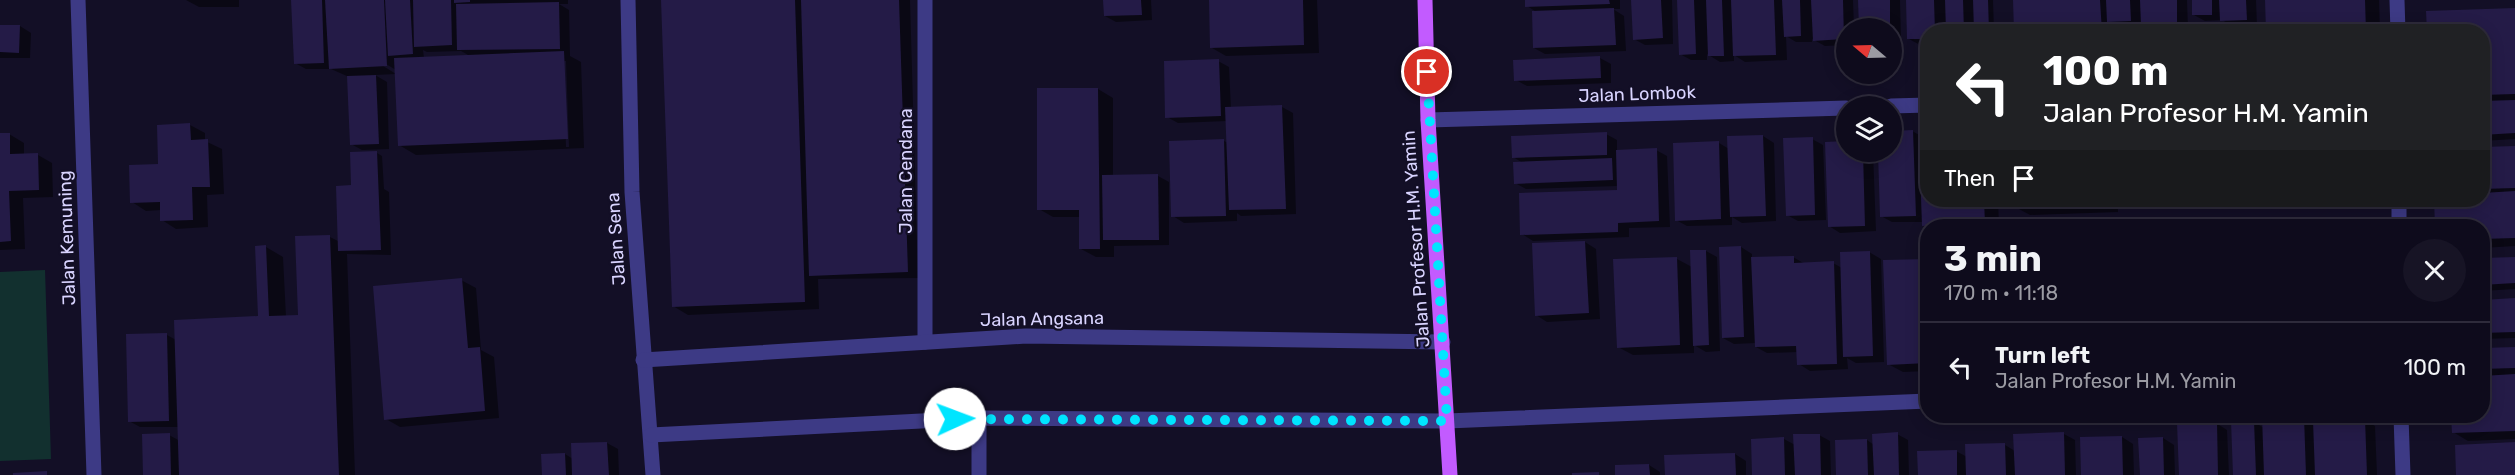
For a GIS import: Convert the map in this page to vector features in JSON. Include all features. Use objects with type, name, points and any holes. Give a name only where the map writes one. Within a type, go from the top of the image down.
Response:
[{"type":"main road","name":"Jalan Profesor H.M. Yamin","points":[[1425,0],[1428,120],[1443,342],[1449,475]]},
{"type":"street","name":"Jalan Kemuning","points":[[78,0],[94,475]]},
{"type":"street","name":"Jalan Sena","points":[[628,0],[632,192],[653,475]]},
{"type":"street","name":"Jalan Cendana","points":[[925,342],[926,0]]},
{"type":"street","points":[[2397,0],[2398,24]]},
{"type":"street","points":[[1902,106],[1920,105]]},
{"type":"street","name":"Jalan Lombok","points":[[1428,120],[1836,108]]},
{"type":"street","name":"Jalan Angsana","points":[[643,360],[1026,336],[1443,342]]},
{"type":"street","points":[[651,435],[979,418],[1447,421],[1920,401]]},
{"type":"street","points":[[979,418],[979,475]]},
{"type":"street","points":[[2401,423],[2403,475]]},
{"type":"green space","points":[[45,270],[51,459],[0,461],[0,272]]},
{"type":"building","points":[[291,0],[322,0],[324,63],[294,64]]},
{"type":"building","points":[[325,0],[384,0],[387,66],[329,69]]},
{"type":"building","points":[[385,0],[410,0],[413,54],[388,56]]},
{"type":"building","points":[[413,0],[451,0],[452,45],[414,47]]},
{"type":"building","points":[[454,0],[470,0],[470,2],[454,3]]},
{"type":"building","points":[[661,0],[795,0],[805,302],[672,307]]},
{"type":"building","points":[[801,0],[899,0],[908,272],[809,276]]},
{"type":"building","points":[[1103,0],[1141,0],[1142,15],[1104,16]]},
{"type":"building","points":[[1209,0],[1303,0],[1304,45],[1210,48]]},
{"type":"building","points":[[1525,0],[1609,0],[1610,4],[1525,7]]},
{"type":"building","points":[[1631,0],[1661,0],[1663,38],[1633,40]]},
{"type":"building","points":[[1677,0],[1694,0],[1696,54],[1679,55]]},
{"type":"building","points":[[1706,0],[1722,0],[1724,56],[1708,56]]},
{"type":"building","points":[[1731,0],[1774,0],[1776,55],[1733,56]]},
{"type":"building","points":[[1782,0],[1800,0],[1801,36],[1784,37]]},
{"type":"building","points":[[1811,0],[1843,0],[1843,18],[1836,18],[1836,40],[1813,41]]},
{"type":"building","points":[[1858,0],[1890,0],[1890,18],[1859,18]]},
{"type":"building","points":[[1906,0],[1934,0],[1935,24],[1920,24],[1920,39],[1907,39]]},
{"type":"building","points":[[1945,0],[1963,0],[1964,24],[1946,24]]},
{"type":"building","points":[[1973,0],[1988,0],[1989,24],[1974,24]]},
{"type":"building","points":[[2013,0],[2100,0],[2102,24],[2014,24]]},
{"type":"building","points":[[2106,0],[2130,0],[2131,21],[2107,22]]},
{"type":"building","points":[[2140,0],[2177,0],[2177,24],[2141,24]]},
{"type":"building","points":[[2192,0],[2212,0],[2212,15],[2192,15]]},
{"type":"building","points":[[2219,0],[2246,0],[2247,20],[2220,21]]},
{"type":"building","points":[[2265,0],[2365,0],[2366,24],[2266,24]]},
{"type":"building","points":[[559,2],[560,49],[457,50],[456,4]]},
{"type":"building","points":[[1614,8],[1616,45],[1533,48],[1532,11]]},
{"type":"building","points":[[2515,8],[2515,94],[2490,95],[2490,24],[2427,24],[2426,11]]},
{"type":"building","points":[[0,25],[20,25],[19,53],[0,52]]},
{"type":"building","points":[[564,51],[568,139],[398,146],[394,58]]},
{"type":"building","points":[[1600,56],[1601,78],[1514,81],[1513,60]]},
{"type":"building","points":[[1219,59],[1221,116],[1165,118],[1164,61]]},
{"type":"building","points":[[376,75],[379,144],[350,145],[347,76]]},
{"type":"building","points":[[1037,88],[1098,88],[1100,249],[1079,249],[1079,210],[1037,210]]},
{"type":"building","points":[[2515,100],[2515,133],[2490,135],[2490,101]]},
{"type":"building","points":[[1282,105],[1286,209],[1229,210],[1225,107]]},
{"type":"building","points":[[190,123],[191,140],[208,139],[210,187],[192,187],[193,220],[160,221],[160,202],[130,203],[129,165],[158,164],[157,125]]},
{"type":"building","points":[[1913,130],[1916,216],[1880,217],[1878,162],[1902,162],[1902,131]]},
{"type":"building","points":[[1607,132],[1607,155],[1512,158],[1511,136]]},
{"type":"building","points":[[0,133],[10,133],[10,154],[38,153],[39,190],[9,191],[11,241],[0,242]]},
{"type":"building","points":[[1763,135],[1766,216],[1730,217],[1727,136]]},
{"type":"building","points":[[1813,137],[1815,215],[1786,216],[1783,138]]},
{"type":"building","points":[[1224,139],[1226,216],[1171,217],[1169,141]]},
{"type":"building","points":[[1719,141],[1721,219],[1675,221],[1673,143]]},
{"type":"building","points":[[1836,141],[1836,162],[1863,162],[1865,226],[1828,227],[1825,142]]},
{"type":"building","points":[[2515,146],[2515,188],[2490,189],[2490,147]]},
{"type":"building","points":[[1657,148],[1659,221],[1618,223],[1618,232],[1520,235],[1519,193],[1617,190],[1616,150]]},
{"type":"building","points":[[377,151],[381,250],[338,251],[336,186],[351,185],[350,152]]},
{"type":"building","points":[[1612,158],[1613,180],[1514,184],[1513,162]]},
{"type":"building","points":[[1158,174],[1159,240],[1103,240],[1102,175]]},
{"type":"building","points":[[2515,191],[2515,238],[2490,239],[2490,219],[2435,219],[2434,207],[2490,207],[2490,193]]},
{"type":"building","points":[[1921,207],[1984,207],[1985,219],[1922,219]]},
{"type":"building","points":[[2017,207],[2078,207],[2017,209]]},
{"type":"building","points":[[330,235],[339,475],[179,475],[174,320],[258,316],[255,246],[266,245],[269,316],[298,315],[295,236]]},
{"type":"building","points":[[1585,241],[1589,313],[1535,316],[1532,243]]},
{"type":"building","points":[[1741,246],[1744,337],[1722,338],[1719,247]]},
{"type":"building","points":[[1690,250],[1706,250],[1709,345],[1693,346]]},
{"type":"building","points":[[1870,251],[1873,356],[1843,357],[1840,252]]},
{"type":"building","points":[[1794,256],[1794,263],[1834,261],[1837,364],[1797,365],[1796,346],[1755,347],[1751,257]]},
{"type":"building","points":[[1677,257],[1680,345],[1617,348],[1613,259]]},
{"type":"building","points":[[2515,257],[2515,283],[2490,285],[2490,258]]},
{"type":"building","points":[[1920,259],[1920,363],[1887,365],[1883,260]]},
{"type":"building","points":[[462,278],[468,348],[480,347],[485,411],[384,420],[373,286]]},
{"type":"building","points":[[2515,298],[2515,332],[2490,333],[2490,300]]},
{"type":"building","points":[[167,333],[169,421],[128,422],[126,334]]},
{"type":"building","points":[[2515,347],[2515,368],[2490,369],[2490,348]]},
{"type":"building","points":[[2515,374],[2515,431],[2452,433],[2451,423],[2490,423],[2490,376]]},
{"type":"building","points":[[2177,423],[2217,423],[2218,475],[2179,475]]},
{"type":"building","points":[[2231,423],[2254,423],[2256,475],[2233,475]]},
{"type":"building","points":[[2262,423],[2304,423],[2306,475],[2264,475]]},
{"type":"building","points":[[2313,423],[2365,423],[2367,475],[2315,475]]},
{"type":"building","points":[[1898,432],[1899,475],[1874,475],[1872,434]]},
{"type":"building","points":[[2064,432],[2065,475],[2015,475],[2013,434]]},
{"type":"building","points":[[170,433],[171,475],[143,475],[142,434]]},
{"type":"building","points":[[1793,434],[1820,434],[1821,475],[1795,475]]},
{"type":"building","points":[[2122,436],[2123,475],[2081,475],[2080,437]]},
{"type":"building","points":[[1784,437],[1785,475],[1752,475],[1751,439]]},
{"type":"building","points":[[2163,437],[2164,475],[2140,475],[2138,438]]},
{"type":"building","points":[[1867,439],[1868,475],[1836,475],[1835,440]]},
{"type":"building","points":[[607,442],[609,475],[572,475],[571,443]]},
{"type":"building","points":[[2515,442],[2515,475],[2456,475],[2455,445]]},
{"type":"building","points":[[2005,443],[2006,475],[1966,475],[1965,444]]},
{"type":"building","points":[[1957,450],[1957,475],[1918,475],[1917,451]]},
{"type":"building","points":[[565,453],[566,475],[542,475],[541,454]]},
{"type":"building","points":[[1735,453],[1736,475],[1665,475],[1664,455]]},
{"type":"building","points":[[1649,464],[1650,475],[1615,475],[1615,465]]},
{"type":"building","points":[[47,471],[47,475],[13,475],[13,473]]},
{"type":"building","points":[[1599,472],[1599,475],[1572,475],[1572,473]]},
{"type":"route","points":[[955,419],[1447,421],[1427,72]]}]
